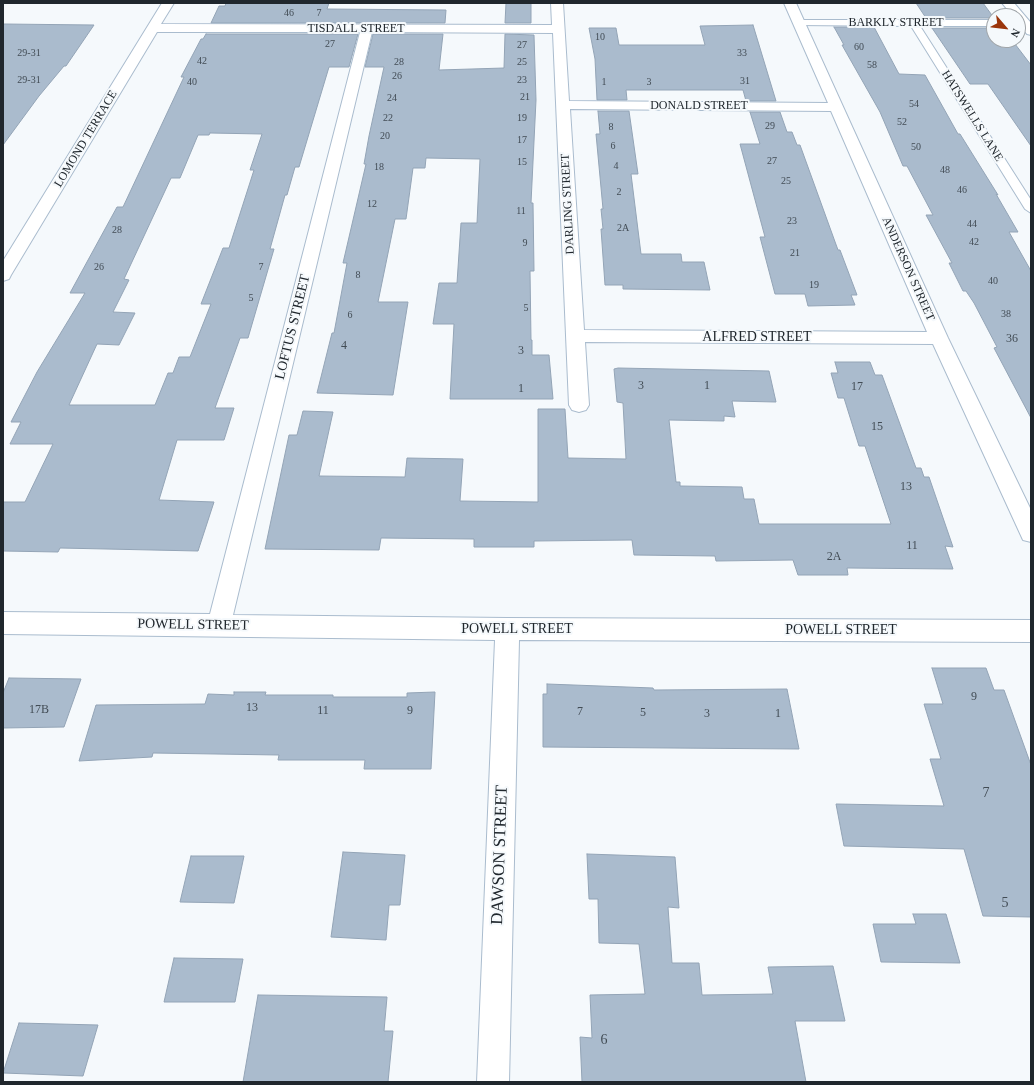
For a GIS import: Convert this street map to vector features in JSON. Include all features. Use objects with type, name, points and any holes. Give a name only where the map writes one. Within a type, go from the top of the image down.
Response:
[{"type":"street","name":"LOMOND TERRACE","points":[[3,275],[168,3]]},
{"type":"street","name":"DARLING STREET","points":[[557,3],[579,405]]},
{"type":"street","name":"ANDERSON STREET","points":[[790,3],[939,338],[1031,533]]},
{"type":"street","points":[[1008,3],[1027,27]]},
{"type":"street","name":"TISDALL STREET","points":[[153,28],[558,29]]},
{"type":"street","name":"LOFTUS STREET","points":[[219,626],[367,29]]},
{"type":"street","name":"DONALD STREET","points":[[562,105],[836,107]]},
{"type":"street","name":"ALFRED STREET","points":[[576,336],[939,338]]},
{"type":"street","name":"POWELL STREET","points":[[3,623],[507,629],[1031,631]]},
{"type":"street","name":"DAWSON STREET","points":[[493,1082],[507,629]]},
{"type":"lane","name":"BARKLY STREET","points":[[799,23],[986,23]]},
{"type":"lane","name":"HATSWELLS LANE","points":[[914,23],[1031,209]]},
{"type":"building","points":[[226,3],[329,3],[327,9],[446,10],[445,23],[211,23],[219,6],[225,6]]},
{"type":"building","points":[[506,3],[531,3],[531,23],[505,23]]},
{"type":"building","points":[[916,3],[983,3],[987,8],[986,18],[926,18]]},
{"type":"building","points":[[3,24],[94,25],[66,66],[64,66],[39,96],[3,145]]},
{"type":"building","points":[[753,25],[776,101],[746,101],[743,90],[626,90],[627,100],[597,100],[595,59],[589,28],[616,28],[619,45],[705,45],[700,26]]},
{"type":"building","points":[[834,27],[874,27],[899,74],[925,75],[958,134],[960,134],[998,195],[996,194],[1018,232],[1009,232],[1031,271],[1031,418],[994,348],[997,347],[974,303],[966,291],[963,291],[949,263],[952,263],[926,215],[933,215],[907,166],[903,166],[880,112],[842,45],[844,45]]},
{"type":"building","points":[[932,28],[986,28],[986,48],[1018,48],[1031,65],[1031,146],[988,84],[970,84]]},
{"type":"building","points":[[206,34],[358,34],[349,67],[329,67],[299,167],[295,167],[287,195],[285,195],[270,249],[274,249],[248,338],[240,338],[215,408],[234,408],[224,440],[177,440],[159,500],[214,502],[198,551],[60,548],[58,552],[3,551],[3,502],[25,502],[53,444],[10,444],[21,422],[11,422],[37,372],[85,293],[70,293],[117,207],[123,207],[184,77],[181,77],[201,39],[203,39]],"holes":[[[210,133],[262,134],[250,170],[254,170],[229,248],[223,248],[201,304],[211,304],[190,357],[179,357],[173,373],[168,373],[155,405],[69,405],[97,344],[119,345],[135,313],[113,312],[129,280],[124,279],[171,178],[180,178],[198,135],[209,135]]]},
{"type":"building","points":[[373,34],[443,34],[439,70],[504,68],[505,34],[534,35],[536,100],[531,203],[533,203],[534,271],[530,271],[531,340],[532,355],[549,355],[553,399],[450,399],[454,324],[433,324],[439,283],[457,283],[461,223],[477,223],[480,159],[426,158],[425,168],[413,168],[406,219],[395,219],[378,302],[408,302],[393,395],[317,393],[332,333],[334,333],[347,263],[343,263],[366,164],[364,164],[369,136],[384,67],[365,67]]},
{"type":"building","points":[[598,111],[629,111],[638,174],[631,174],[641,254],[681,254],[682,262],[704,262],[710,290],[623,289],[623,285],[605,285],[601,229],[603,229],[601,209],[603,209],[596,134],[600,134]]},
{"type":"building","points":[[750,112],[780,112],[787,132],[792,132],[797,145],[800,145],[838,250],[840,250],[857,295],[851,295],[855,305],[808,306],[805,294],[775,294],[760,237],[765,237],[740,144],[760,144]]},
{"type":"building","points":[[835,362],[870,362],[875,375],[882,375],[916,468],[921,468],[924,477],[929,477],[953,547],[945,546],[953,569],[847,568],[848,575],[798,575],[793,560],[716,561],[715,556],[634,555],[632,540],[534,541],[534,547],[474,547],[474,539],[381,538],[379,550],[265,549],[289,435],[297,435],[303,411],[333,412],[319,476],[405,477],[407,458],[463,459],[460,501],[538,502],[538,409],[565,409],[568,458],[626,459],[623,403],[617,402],[614,369],[618,368],[769,371],[776,402],[732,401],[735,417],[724,416],[724,421],[669,420],[676,482],[680,482],[680,486],[742,487],[744,499],[754,499],[759,524],[891,524],[865,446],[859,446],[844,398],[838,398],[831,373],[838,373]]},
{"type":"building","points":[[932,668],[986,668],[994,690],[1004,690],[1031,765],[1031,917],[983,916],[964,849],[844,846],[836,804],[944,806],[930,759],[941,759],[924,704],[943,704]]},
{"type":"building","points":[[9,678],[81,679],[64,727],[3,728],[3,693]]},
{"type":"building","points":[[547,684],[653,688],[654,690],[787,689],[799,749],[543,747],[543,694],[547,694]]},
{"type":"building","points":[[234,692],[266,692],[265,695],[333,695],[333,697],[407,697],[407,693],[435,692],[431,769],[364,769],[365,760],[278,760],[279,755],[153,753],[152,757],[79,761],[96,705],[205,704],[208,694],[234,695]]},
{"type":"building","points":[[343,852],[405,855],[400,905],[389,905],[386,940],[331,937]]},
{"type":"building","points":[[587,854],[675,857],[679,908],[668,907],[672,963],[699,963],[702,995],[773,994],[768,967],[833,966],[845,1021],[795,1021],[806,1082],[582,1082],[580,1037],[592,1038],[590,995],[645,994],[639,944],[599,943],[598,899],[589,899]]},
{"type":"building","points":[[191,856],[244,856],[234,903],[180,902]]},
{"type":"building","points":[[913,914],[946,914],[960,963],[881,962],[873,924],[916,924]]},
{"type":"building","points":[[174,958],[243,959],[235,1002],[164,1002]]},
{"type":"building","points":[[258,995],[387,997],[384,1031],[393,1031],[388,1082],[243,1082]]},
{"type":"building","points":[[19,1023],[98,1025],[83,1076],[3,1073]]}]
